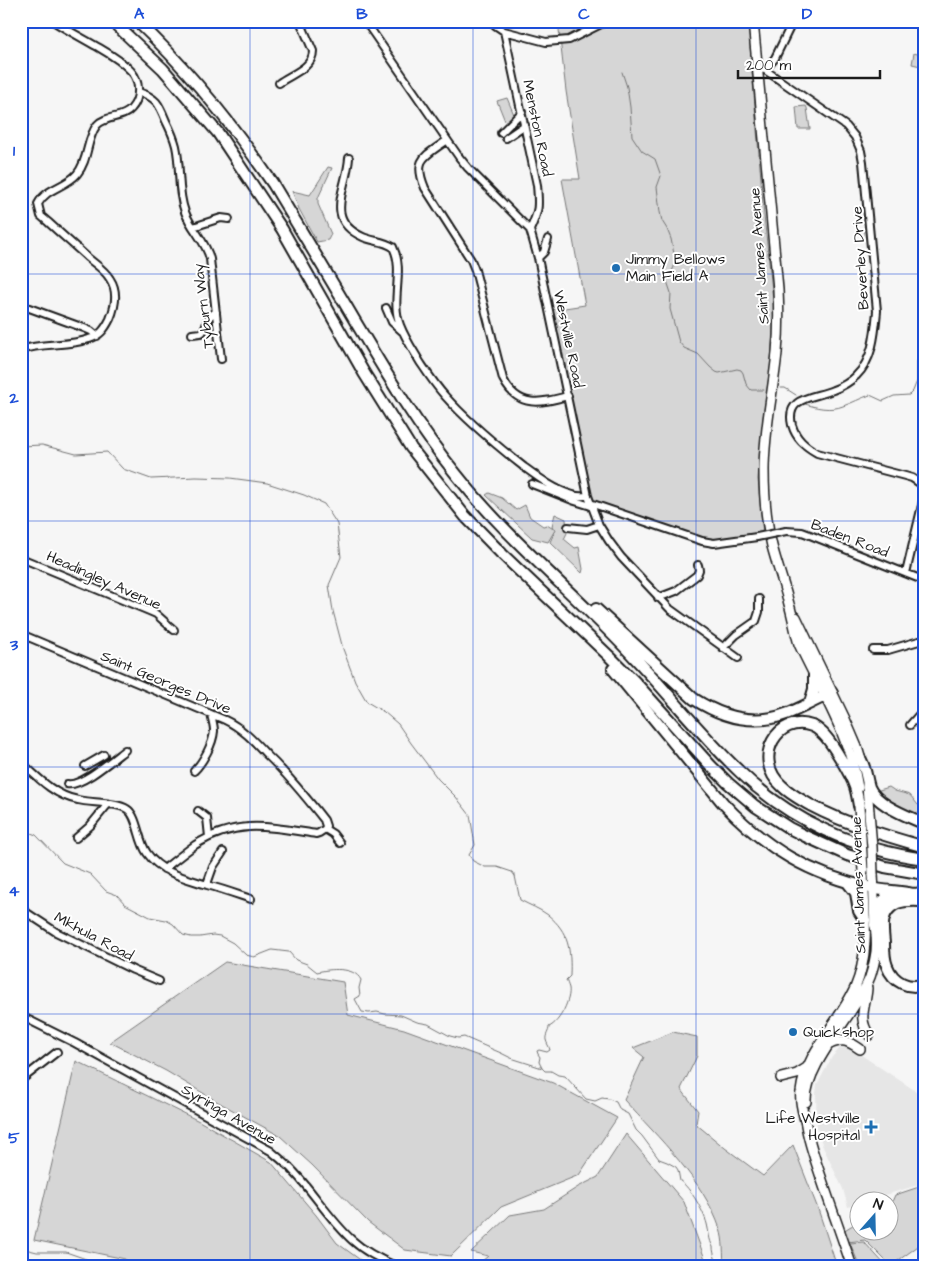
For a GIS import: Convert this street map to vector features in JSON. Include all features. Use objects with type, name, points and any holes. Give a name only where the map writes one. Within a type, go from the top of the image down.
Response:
[{"type":"highway","points":[[112,21],[163,69],[218,133],[282,229],[364,373],[411,448],[465,516],[635,682],[704,760],[756,806],[804,836],[841,853],[885,867],[925,874]]},
{"type":"highway","points":[[137,21],[159,42],[221,112],[253,155],[273,184],[424,433],[484,508],[634,656],[730,763],[766,795],[799,817],[842,838],[882,851],[925,859]]},
{"type":"highway","points":[[554,576],[596,609],[694,699],[706,707],[729,716],[747,720],[771,718],[829,695]]},
{"type":"highway","points":[[556,605],[580,635],[625,682],[723,803],[740,821],[785,855],[822,874],[869,888],[913,894]]},
{"type":"highway","points":[[810,703],[814,690],[814,675]]},
{"type":"highway","points":[[859,806],[851,778],[822,732],[808,725],[796,725],[785,728],[771,743],[768,766],[773,776],[782,786],[801,799],[846,822],[925,847]]},
{"type":"highway","points":[[861,760],[865,767],[869,787],[879,800],[925,824]]},
{"type":"highway","points":[[848,882],[856,893],[859,911],[865,920]]},
{"type":"highway","points":[[875,925],[879,907],[884,899],[893,894],[925,894]]},
{"type":"highway","points":[[925,901],[902,902],[893,905],[887,912],[883,922],[885,959],[892,975],[912,986],[925,984]]},
{"type":"main road","name":"Saint James Avenue","points":[[753,21],[762,69],[778,289],[779,324],[777,353],[766,436],[764,470],[765,501],[771,544],[790,605],[799,644],[814,675],[829,695],[852,734],[861,760],[867,787],[872,847],[872,874],[865,920],[865,952],[858,981],[852,994],[814,1053],[808,1067],[800,1093],[806,1124]]},
{"type":"main road","name":"Saint James Avenue","points":[[790,605],[829,695],[851,756],[859,806],[863,871],[869,888],[875,925],[876,953],[867,983],[854,1008],[818,1062],[806,1095],[806,1124]]},
{"type":"main road","points":[[867,983],[867,996],[862,1014],[863,1023],[869,1035]]},
{"type":"main road","points":[[830,1044],[843,1040],[860,1049]]},
{"type":"main road","points":[[781,1078],[797,1074],[808,1067]]},
{"type":"main road","points":[[806,1124],[812,1151],[852,1267]]},
{"type":"street","points":[[21,350],[83,341],[97,336],[104,330],[114,309],[115,303],[111,279],[41,216],[38,204],[41,198],[48,192],[76,176],[83,164],[96,126],[104,120],[124,114],[130,110],[135,104],[138,92],[135,78],[131,71],[123,64],[53,21]]},
{"type":"street","points":[[279,83],[311,62],[313,51],[300,21]]},
{"type":"street","name":"Westville Road","points":[[365,21],[446,141],[468,168],[530,230],[538,258],[588,496],[599,525],[621,557],[658,598],[738,658]]},
{"type":"street","points":[[491,21],[495,26],[504,31],[546,42],[559,42],[574,38],[606,21]]},
{"type":"street","points":[[762,69],[775,58],[793,21]]},
{"type":"street","name":"Menston Road","points":[[504,31],[539,200],[538,213],[530,230]]},
{"type":"street","name":"Beverley Drive","points":[[762,69],[846,126],[855,137],[863,162],[876,293],[877,311],[872,343],[870,352],[861,370],[855,377],[840,387],[808,397],[794,406],[792,423],[795,432],[799,440],[816,454],[905,476],[923,484]]},
{"type":"street","name":"Tyburn Way","points":[[138,92],[155,99],[160,106],[176,147],[184,211],[208,250],[221,359]]},
{"type":"street","points":[[522,112],[504,136],[524,125]]},
{"type":"street","points":[[446,141],[423,158],[419,168],[420,176],[425,188],[471,260],[503,379],[513,394],[529,402],[568,396]]},
{"type":"street","points":[[340,200],[349,158]]},
{"type":"street","points":[[340,183],[340,212],[347,227],[364,237],[391,245],[395,251],[398,264],[398,318],[402,332]]},
{"type":"street","points":[[193,227],[221,218],[229,219]]},
{"type":"street","points":[[538,258],[544,252],[548,239]]},
{"type":"street","points":[[21,305],[84,328],[97,336]]},
{"type":"street","points":[[386,308],[392,322],[402,332],[433,382],[473,424],[504,452],[558,489],[575,496],[588,496]]},
{"type":"street","points":[[192,334],[200,333],[204,330],[210,315],[216,312]]},
{"type":"street","name":"Baden Road","points":[[532,484],[575,501],[591,504],[702,542],[714,543],[794,531],[810,535],[925,581]]},
{"type":"street","points":[[906,573],[924,492],[923,484]]},
{"type":"street","points":[[568,527],[587,529],[599,525]]},
{"type":"street","name":"Headingley Avenue","points":[[21,558],[156,614],[174,630]]},
{"type":"street","points":[[658,598],[676,591],[697,575],[698,565]]},
{"type":"street","points":[[723,648],[736,635],[756,620],[760,599]]},
{"type":"street","name":"Saint Georges Drive","points":[[21,634],[236,725],[289,776],[324,820],[325,829],[340,842]]},
{"type":"street","points":[[873,650],[888,650],[925,640]]},
{"type":"street","points":[[910,726],[925,708]]},
{"type":"street","points":[[194,771],[201,764],[214,732],[211,714]]},
{"type":"street","points":[[67,784],[75,784],[86,779],[125,750]]},
{"type":"street","points":[[85,766],[104,755]]},
{"type":"street","points":[[21,762],[41,781],[65,796],[79,801],[121,806],[129,810],[133,815],[141,843],[147,853],[164,869],[178,876],[251,899]]},
{"type":"street","points":[[76,838],[90,826],[108,804]]},
{"type":"street","points":[[198,811],[207,818],[210,837]]},
{"type":"street","points":[[164,869],[195,846],[227,830],[247,826],[266,826],[316,834],[325,829]]},
{"type":"street","points":[[207,884],[223,852]]},
{"type":"street","points":[[155,862],[163,864],[175,860]]},
{"type":"street","points":[[175,860],[172,868],[178,876]]},
{"type":"street","name":"Mkhula Road","points":[[21,908],[56,932],[159,981]]},
{"type":"street","name":"Syringa Avenue","points":[[21,1016],[75,1043],[271,1152],[295,1172],[352,1240],[369,1253],[398,1267]]},
{"type":"street","points":[[21,1080],[57,1052]]},
{"type":"shaded area","points":[[558,21],[748,21],[764,216],[774,309],[771,362],[763,418],[758,479],[763,535],[714,542],[591,502],[551,310],[585,305],[562,179],[580,179],[566,91]]},
{"type":"shaded area","points":[[914,53],[925,56],[925,67],[912,64]]},
{"type":"shaded area","points":[[507,98],[515,117],[505,121],[497,101]]},
{"type":"shaded area","points":[[806,106],[810,129],[798,129],[796,107]]},
{"type":"shaded area","points":[[328,167],[332,168],[318,198],[318,204],[331,234],[328,240],[317,242],[299,209],[292,191],[310,195]]},
{"type":"shaded area","points":[[489,493],[502,498],[516,510],[525,505],[530,517],[543,526],[547,525],[555,530],[548,542],[532,538],[486,495]]},
{"type":"shaded area","points":[[555,514],[566,519],[567,533],[564,539],[575,548],[579,547],[582,573],[550,542],[556,529],[552,526]]},
{"type":"shaded area","points":[[889,787],[895,791],[910,795],[918,805],[925,808],[925,819],[886,800],[876,791]]},
{"type":"shaded area","points":[[225,962],[343,982],[348,1015],[404,1029],[553,1083],[617,1118],[579,1175],[501,1207],[451,1256],[405,1250],[368,1222],[312,1165],[280,1136],[166,1071],[110,1042]]},
{"type":"shaded area","points":[[673,1032],[697,1037],[697,1056],[681,1089],[698,1111],[696,1124],[763,1176],[793,1145],[818,1209],[837,1267],[724,1267],[721,1233],[713,1211],[703,1194],[679,1160],[624,1100],[644,1057],[633,1048]]},
{"type":"shaded area","name":"Life Westville Hospital","points":[[849,1047],[925,1097],[925,1183],[898,1191],[848,1190],[848,1207],[843,1189],[823,1147],[817,1128],[817,1085],[832,1057],[840,1048]]},
{"type":"shaded area","points":[[76,1061],[199,1121],[271,1162],[337,1243],[370,1267],[132,1267],[125,1259],[34,1240]]},
{"type":"shaded area","points":[[626,1134],[684,1202],[708,1267],[475,1267],[488,1256],[471,1252],[510,1215],[544,1209],[578,1187],[598,1177]]},
{"type":"shaded area","points":[[925,1185],[925,1250],[921,1244],[892,1265],[865,1240],[898,1240],[898,1194]]},
{"type":"shaded area","points":[[848,1228],[848,1240],[865,1240],[847,1242],[843,1231]]},
{"type":"shaded area","points":[[864,1242],[887,1267],[860,1267],[850,1243]]},
{"type":"waterway","points":[[622,72],[627,87],[632,136],[642,151],[655,159],[661,176],[657,187],[660,212],[662,221],[671,239],[674,254],[674,267],[667,281],[671,293],[670,309],[679,342],[684,348],[698,354],[716,372],[741,370],[746,384],[751,390],[764,390]]},
{"type":"waterway","points":[[803,403],[828,409],[838,408],[870,395],[883,401],[894,396],[909,395],[917,381],[917,361],[925,349]]},
{"type":"waterway","points":[[781,388],[785,388],[796,395]]},
{"type":"waterway","points":[[21,446],[42,445],[76,454],[107,452],[123,469],[151,479],[230,478],[267,483],[304,495],[324,504],[337,524],[341,557],[329,585],[333,611],[343,649],[355,681],[367,702],[384,712],[398,724],[438,779],[470,815],[475,845],[469,855],[473,861],[485,867],[497,867],[512,872],[515,876],[520,900],[538,909],[555,921],[567,942],[570,976],[566,980],[569,993],[564,1010],[549,1027],[546,1041],[550,1050],[547,1052],[537,1051],[542,1068]]},
{"type":"waterway","points":[[21,829],[36,835],[63,863],[90,874],[106,891],[117,895],[125,904],[150,917],[166,920],[173,924],[183,935],[191,937],[220,936],[233,943],[246,955],[254,957],[272,950],[289,952],[296,960],[307,964],[317,972],[328,970],[353,972],[361,980],[360,996],[355,999],[362,1012],[401,1015],[417,1022],[428,1024],[450,1036],[464,1037],[511,1058],[542,1068],[545,1071],[565,1076],[586,1099],[595,1101],[602,1098],[616,1102],[620,1110],[628,1114],[636,1130],[659,1159],[676,1167],[678,1170],[680,1181],[692,1194],[707,1224],[716,1267]]},
{"type":"waterway","points":[[21,1248],[37,1252],[66,1252],[86,1259],[99,1267]]},
{"type":"place","name":"Jimmy Bellows Main Field A","points":[[616,268]]},
{"type":"place","name":"Quickshop","points":[[793,1032]]},
{"type":"place","name":"Life Westville Hospital","points":[[871,1127]]}]
